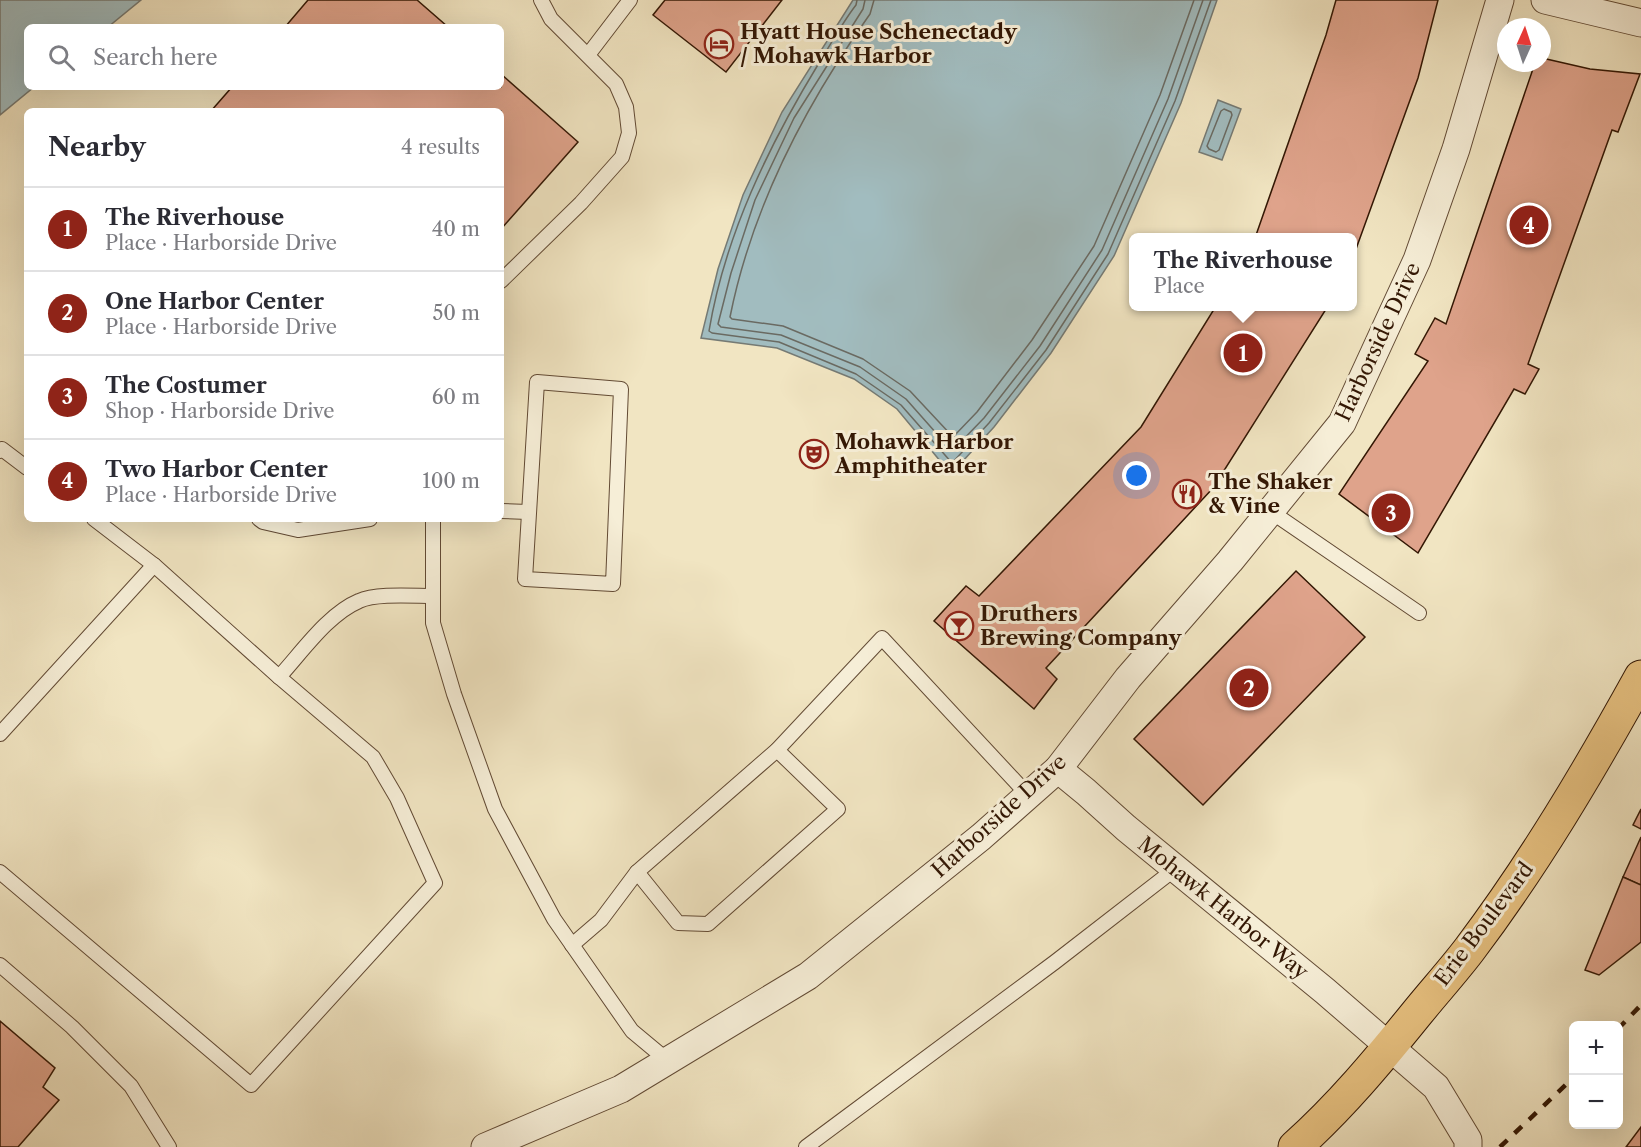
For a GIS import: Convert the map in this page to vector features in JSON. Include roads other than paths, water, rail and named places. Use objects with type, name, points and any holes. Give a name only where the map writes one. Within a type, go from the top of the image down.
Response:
[{"type":"highway","name":"Erie Boulevard","points":[[1295,1147],[1323,1122],[1390,1047],[1469,950],[1533,858],[1598,756],[1641,677]]},
{"type":"street","name":"Harborside Drive","points":[[485,1147],[621,1089],[808,976],[981,837],[1058,769],[1128,678],[1230,561],[1342,423],[1417,260],[1456,148],[1500,0]]},
{"type":"street","points":[[1545,0],[1641,23]]},
{"type":"street","name":"Mohawk Harbor Way","points":[[1058,769],[1436,1087],[1468,1140],[1468,1147]]},
{"type":"lane","points":[[504,278],[581,203],[622,157],[630,133],[626,106],[616,84],[551,19],[541,0]]},
{"type":"lane","points":[[588,55],[630,0]]},
{"type":"lane","points":[[537,382],[621,389],[613,584],[525,579],[528,512],[537,382]]},
{"type":"lane","points":[[0,451],[2,449],[24,466]]},
{"type":"lane","points":[[504,511],[528,512]]},
{"type":"lane","points":[[1270,511],[1419,613]]},
{"type":"lane","points":[[0,872],[250,1085],[435,883],[397,798],[373,757],[279,677],[154,565],[98,522]]},
{"type":"lane","points":[[263,522],[298,530],[350,522]]},
{"type":"lane","points":[[434,522],[433,622],[454,694],[495,808],[554,919],[632,1031],[668,1061]]},
{"type":"lane","points":[[0,734],[154,565]]},
{"type":"lane","points":[[279,677],[336,614],[361,600],[396,596],[433,596]]},
{"type":"lane","points":[[573,945],[601,920],[637,872],[777,750],[882,638],[1028,795]]},
{"type":"lane","points":[[637,872],[678,923],[708,924],[838,809],[777,750]]},
{"type":"lane","points":[[806,1147],[1055,962],[1175,869]]},
{"type":"lane","points":[[0,965],[72,1027],[131,1086],[169,1147]]},
{"type":"water","points":[[0,0],[141,0],[112,24],[24,24],[24,90],[30,90],[0,115]]},
{"type":"water","points":[[853,0],[1217,0],[1181,103],[1114,256],[1051,353],[994,427],[951,474],[897,409],[854,379],[777,348],[701,338],[718,269],[743,195],[782,112]]},
{"type":"water","points":[[1218,100],[1241,109],[1222,160],[1199,152]]},
{"type":"railway","points":[[1623,1024],[1641,1005]]},
{"type":"railway","points":[[1500,1147],[1569,1082]]},
{"type":"place","name":"Hyatt House Schenectady / Mohawk Harbor","points":[[719,44]]},
{"type":"place","name":"Two Harbor Center","points":[[1529,225]]},
{"type":"place","name":"The Riverhouse","points":[[1243,353]]},
{"type":"place","name":"Mohawk Harbor Amphitheater","points":[[814,454]]},
{"type":"place","name":"The Shaker & Vine","points":[[1187,494]]},
{"type":"place","name":"The Costumer","points":[[1391,513]]},
{"type":"place","name":"Druthers Brewing Company","points":[[959,626]]},
{"type":"place","name":"One Harbor Center","points":[[1249,688]]}]
